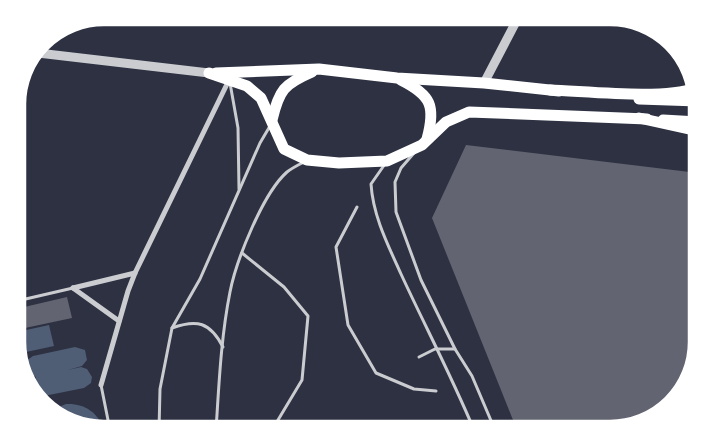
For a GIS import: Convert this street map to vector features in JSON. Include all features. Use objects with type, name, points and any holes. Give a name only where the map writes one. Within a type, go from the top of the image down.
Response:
[{"type":"main road","points":[[272,124],[276,104],[286,85],[319,69]]},
{"type":"main road","points":[[209,73],[319,69],[397,78],[484,83],[615,98],[689,101]]},
{"type":"main road","points":[[209,73],[247,86],[261,98],[267,106],[272,124],[284,150],[307,160],[339,163],[387,161],[424,142],[446,122],[469,112],[689,121]]},
{"type":"main road","points":[[397,78],[419,89],[430,101],[432,113],[424,142]]},
{"type":"main road","points":[[550,90],[668,93],[687,89]]},
{"type":"main road","points":[[640,118],[689,129]]},
{"type":"street","points":[[484,83],[514,25]]},
{"type":"street","points":[[44,54],[209,73]]},
{"type":"street","points":[[101,385],[135,273],[229,80]]},
{"type":"street","points":[[73,288],[135,273]]},
{"type":"street","points":[[73,288],[119,321]]},
{"type":"lane","points":[[229,80],[238,128],[239,190]]},
{"type":"lane","points":[[159,421],[160,389],[172,328],[200,279],[260,143],[272,124]]},
{"type":"lane","points":[[424,142],[401,168],[398,175],[394,196],[396,212],[420,280],[455,350],[472,376],[490,421]]},
{"type":"lane","points":[[217,421],[230,291],[242,253],[272,190],[287,172],[307,160]]},
{"type":"lane","points":[[387,161],[371,184],[372,197],[385,237],[435,349],[470,421]]},
{"type":"lane","points":[[357,207],[336,247],[348,325],[376,373],[414,389],[436,390]]},
{"type":"lane","points":[[242,253],[284,287],[308,316],[302,380],[277,421]]},
{"type":"lane","points":[[25,299],[73,288]]},
{"type":"lane","points":[[172,328],[188,322],[202,324],[215,332],[223,347]]},
{"type":"lane","points":[[419,357],[435,349],[455,350]]},
{"type":"lane","points":[[101,385],[108,421]]},
{"type":"water","points":[[49,325],[54,346],[26,352],[25,330]]},
{"type":"water","points":[[75,347],[85,350],[87,360],[82,366],[68,370],[81,367],[87,369],[92,377],[91,383],[84,388],[46,396],[29,367],[28,360],[33,356]]},
{"type":"water","points":[[66,404],[79,405],[90,410],[99,421],[69,413],[59,407]]},
{"type":"building","points":[[466,145],[689,172],[689,347],[685,367],[676,386],[662,401],[635,417],[615,421],[513,421],[432,218]]},
{"type":"building","points":[[67,297],[72,318],[25,328],[25,307]]}]
